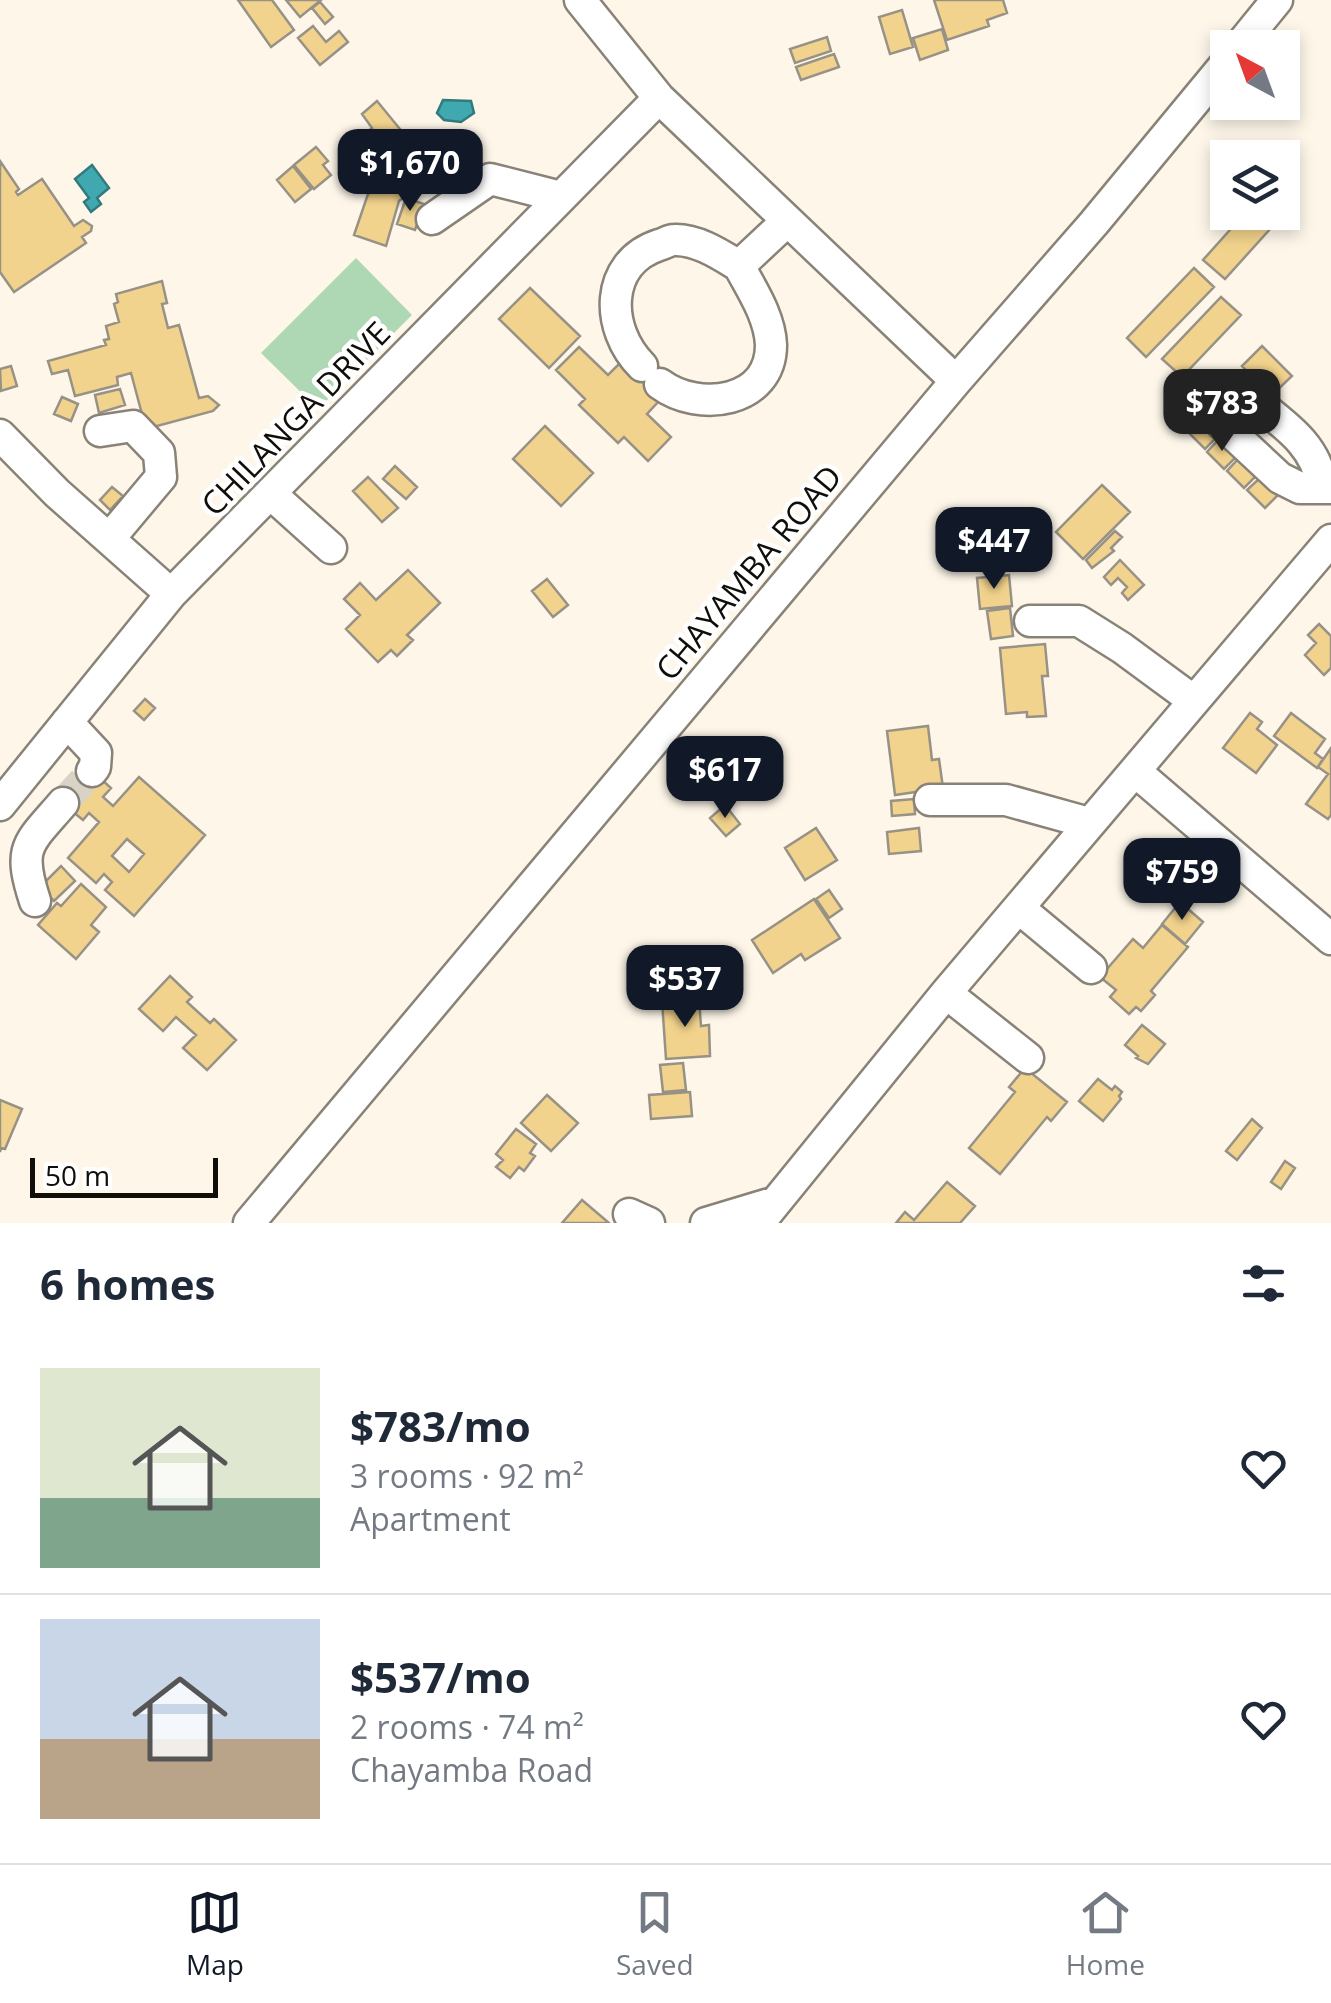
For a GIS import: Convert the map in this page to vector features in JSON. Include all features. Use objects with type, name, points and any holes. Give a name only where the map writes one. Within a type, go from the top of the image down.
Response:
[{"type":"street","points":[[580,0],[659,98],[956,381]]},
{"type":"street","points":[[1253,30],[1277,0]]},
{"type":"street","name":"CHAYAMBA ROAD","points":[[249,1223],[1210,83]]},
{"type":"street","name":"CHILANGA DRIVE","points":[[0,805],[171,594],[659,98]]},
{"type":"street","points":[[432,218],[490,179],[561,197]]},
{"type":"street","points":[[740,266],[786,222]]},
{"type":"street","points":[[674,240],[708,248],[740,266],[765,314],[771,344],[766,371],[749,392],[726,400],[698,398],[651,375],[631,356],[619,331],[614,305],[617,281],[641,251],[674,240]]},
{"type":"street","points":[[100,431],[132,426],[159,452],[161,477],[109,539]]},
{"type":"street","points":[[0,436],[57,494],[171,594]]},
{"type":"street","points":[[272,495],[332,548]]},
{"type":"street","points":[[706,1223],[768,1212],[946,993],[1331,540]]},
{"type":"street","points":[[1030,622],[1078,622],[1122,648],[1194,701]]},
{"type":"street","points":[[67,722],[96,753],[92,771]]},
{"type":"street","points":[[1134,772],[1331,939]]},
{"type":"street","points":[[930,800],[1006,800],[1089,823]]},
{"type":"street","points":[[35,901],[25,872],[26,845],[63,803]]},
{"type":"street","points":[[1020,908],[1090,968]]},
{"type":"street","points":[[946,993],[1028,1058]]},
{"type":"green space","points":[[356,258],[412,315],[318,409],[261,353]]},
{"type":"water","points":[[443,100],[471,101],[474,113],[461,122],[444,120],[437,113]]},
{"type":"water","points":[[92,165],[109,188],[97,198],[101,204],[91,212],[84,202],[89,198],[75,179]]},
{"type":"building","points":[[238,0],[272,0],[294,30],[271,47]]},
{"type":"building","points":[[286,0],[321,0],[300,17]]},
{"type":"building","points":[[934,0],[1003,0],[1007,13],[987,20],[989,26],[947,40]]},
{"type":"building","points":[[320,2],[333,17],[325,24],[312,8]]},
{"type":"building","points":[[902,10],[913,47],[890,54],[879,17]]},
{"type":"building","points":[[313,26],[326,42],[339,31],[348,42],[320,65],[298,38]]},
{"type":"building","points":[[942,29],[948,50],[920,60],[913,38]]},
{"type":"building","points":[[827,37],[831,51],[795,63],[790,49]]},
{"type":"building","points":[[834,54],[839,67],[801,80],[796,67]]},
{"type":"building","points":[[377,101],[422,156],[428,150],[468,163],[459,189],[449,197],[426,189],[418,196],[409,193],[399,201],[386,246],[354,235],[368,194],[381,184],[375,176],[391,164],[383,155],[380,158],[362,136],[372,128],[362,114]]},
{"type":"building","points":[[316,147],[328,161],[323,165],[331,175],[314,189],[294,165]]},
{"type":"building","points":[[0,161],[19,189],[18,195],[42,179],[74,226],[83,220],[92,226],[82,237],[86,243],[14,292],[0,272]]},
{"type":"building","points":[[293,166],[311,189],[295,202],[277,180]]},
{"type":"building","points":[[406,198],[424,204],[415,230],[397,224]]},
{"type":"building","points":[[1230,230],[1269,230],[1225,279],[1203,260]]},
{"type":"building","points":[[1194,268],[1214,287],[1146,357],[1127,338]]},
{"type":"building","points":[[162,281],[168,328],[179,325],[199,398],[208,396],[219,405],[213,411],[146,429],[131,373],[117,377],[118,385],[75,396],[68,370],[52,374],[48,361],[106,345],[106,326],[119,322],[114,304],[118,302],[116,294]]},
{"type":"building","points":[[530,288],[580,336],[549,368],[499,319]]},
{"type":"building","points":[[1221,297],[1241,315],[1182,377],[1162,359]]},
{"type":"building","points":[[1262,346],[1292,376],[1271,396],[1242,366]]},
{"type":"building","points":[[579,347],[608,375],[619,364],[631,376],[649,358],[668,376],[650,394],[658,402],[647,414],[671,437],[648,461],[624,437],[618,443],[579,405],[585,399],[556,370]]},
{"type":"building","points":[[11,366],[17,386],[1,391],[0,369]]},
{"type":"building","points":[[120,389],[125,405],[99,413],[95,395]]},
{"type":"building","points":[[62,397],[78,404],[71,421],[54,414]]},
{"type":"building","points":[[1181,401],[1198,418],[1186,430],[1169,413]]},
{"type":"building","points":[[1199,419],[1217,437],[1205,449],[1187,431]]},
{"type":"building","points":[[545,426],[593,473],[561,506],[513,459]]},
{"type":"building","points":[[1220,438],[1238,455],[1224,469],[1207,452]]},
{"type":"building","points":[[1240,457],[1257,475],[1244,488],[1227,471]]},
{"type":"building","points":[[395,466],[417,487],[406,499],[383,479]]},
{"type":"building","points":[[368,477],[398,508],[382,522],[353,491]]},
{"type":"building","points":[[1261,477],[1278,495],[1265,508],[1247,490]]},
{"type":"building","points":[[1102,485],[1130,512],[1083,559],[1056,532]]},
{"type":"building","points":[[112,487],[123,496],[110,510],[100,500]]},
{"type":"building","points":[[1115,531],[1122,537],[1111,548],[1114,551],[1092,568],[1086,560]]},
{"type":"building","points":[[1120,560],[1144,585],[1128,600],[1122,593],[1127,587],[1118,578],[1111,585],[1104,577]]},
{"type":"building","points":[[408,570],[440,603],[407,635],[413,640],[397,656],[391,650],[378,662],[346,629],[360,615],[344,599],[360,583],[376,600]]},
{"type":"building","points":[[1009,575],[1012,606],[980,609],[977,578]]},
{"type":"building","points":[[547,579],[568,605],[553,617],[532,591]]},
{"type":"building","points":[[1010,608],[1013,636],[991,639],[987,611]]},
{"type":"building","points":[[1319,624],[1331,636],[1331,668],[1324,675],[1305,655],[1316,643],[1308,635]]},
{"type":"building","points":[[1045,644],[1048,676],[1042,676],[1046,716],[1027,717],[1027,712],[1006,714],[1000,648]]},
{"type":"building","points":[[145,699],[155,708],[144,720],[134,711]]},
{"type":"building","points":[[1250,713],[1262,722],[1257,729],[1277,745],[1256,773],[1223,748]]},
{"type":"building","points":[[1291,713],[1325,739],[1315,753],[1323,759],[1317,768],[1274,736]]},
{"type":"building","points":[[928,726],[932,760],[939,759],[943,788],[895,795],[887,731]]},
{"type":"building","points":[[1331,748],[1328,819],[1306,804],[1328,774],[1318,767]]},
{"type":"building","points":[[90,769],[111,788],[103,797],[113,806],[139,777],[205,835],[134,916],[105,890],[112,882],[104,874],[96,883],[68,858],[99,822],[89,813],[83,820],[61,802]],"holes":[[[127,839],[144,854],[129,872],[112,856]]]},
{"type":"building","points":[[914,799],[915,814],[892,816],[891,801]]},
{"type":"building","points":[[725,805],[740,824],[726,836],[710,818]]},
{"type":"building","points":[[816,828],[837,860],[805,880],[785,848]]},
{"type":"building","points":[[919,828],[921,851],[889,854],[887,832]]},
{"type":"building","points":[[61,866],[75,881],[54,901],[40,887]]},
{"type":"building","points":[[81,884],[106,907],[91,925],[99,932],[76,959],[38,925]]},
{"type":"building","points":[[829,890],[842,909],[829,918],[816,899]]},
{"type":"building","points":[[814,899],[840,938],[805,960],[801,954],[773,973],[752,940]]},
{"type":"building","points":[[1180,902],[1203,922],[1185,944],[1162,924]]},
{"type":"building","points":[[1162,925],[1188,947],[1151,991],[1155,995],[1141,1011],[1136,1007],[1129,1014],[1110,997],[1116,990],[1100,977],[1133,939],[1143,948]]},
{"type":"building","points":[[713,951],[715,996],[656,1000],[654,955]]},
{"type":"building","points":[[170,976],[192,997],[187,1002],[210,1023],[214,1019],[236,1040],[207,1070],[183,1048],[196,1035],[176,1017],[163,1031],[139,1009]]},
{"type":"building","points":[[699,999],[701,1026],[709,1025],[710,1056],[666,1059],[662,1001]]},
{"type":"building","points":[[1142,1025],[1165,1044],[1148,1064],[1136,1058],[1125,1045]]},
{"type":"building","points":[[683,1063],[686,1090],[663,1092],[660,1065]]},
{"type":"building","points":[[1025,1068],[1067,1102],[1051,1121],[1047,1117],[1000,1174],[969,1148],[1015,1092],[1009,1087]]},
{"type":"building","points":[[1098,1079],[1112,1090],[1115,1086],[1122,1092],[1103,1121],[1079,1101]]},
{"type":"building","points":[[690,1092],[692,1116],[651,1119],[649,1095]]},
{"type":"building","points":[[547,1095],[578,1123],[551,1151],[521,1123]]},
{"type":"building","points":[[0,1100],[22,1109],[5,1149],[0,1152]]},
{"type":"building","points":[[1252,1119],[1262,1128],[1237,1160],[1226,1151]]},
{"type":"building","points":[[516,1129],[536,1144],[530,1153],[535,1156],[524,1171],[519,1167],[510,1178],[496,1167],[503,1160],[496,1154]]},
{"type":"building","points":[[1285,1161],[1295,1168],[1281,1189],[1271,1182]]},
{"type":"building","points":[[947,1182],[975,1206],[960,1223],[896,1223],[905,1212],[914,1220]]},
{"type":"building","points":[[582,1200],[609,1223],[562,1223]]},
{"type":"tunnel","points":[[63,803],[92,771]]}]
